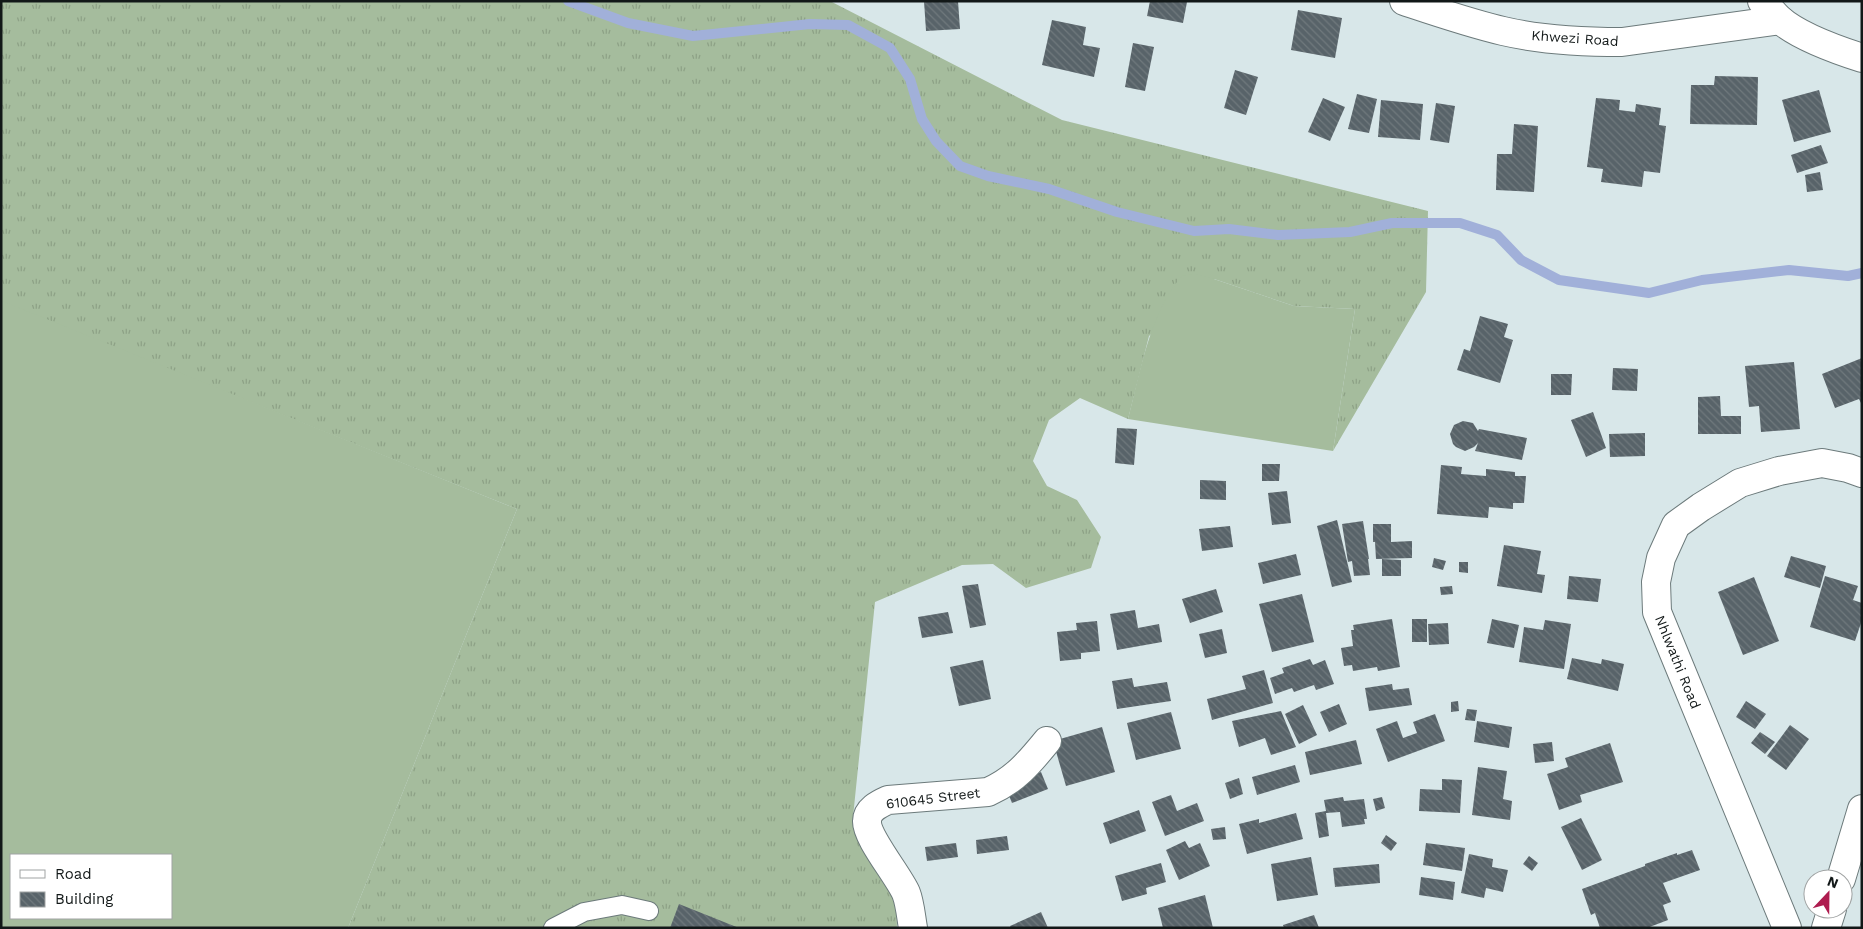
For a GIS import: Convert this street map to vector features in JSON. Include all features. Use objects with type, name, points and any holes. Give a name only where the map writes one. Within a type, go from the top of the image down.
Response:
[{"type":"street","name":"Khwezi Road","points":[[1404,1],[1505,32],[1598,42],[1622,42],[1771,11]]},
{"type":"street","points":[[1771,11],[1834,49],[1862,58]]},
{"type":"street","name":"Nhlwathi Road","points":[[1787,928],[1657,612],[1656,582],[1661,558],[1676,525],[1701,507],[1740,484],[1780,471],[1822,463],[1862,473]]},
{"type":"street","name":"610645 Street","points":[[913,928],[906,894],[868,831],[866,823],[870,812],[888,800],[988,792],[1022,771],[1047,741]]},
{"type":"street","points":[[1844,869],[1862,809]]},
{"type":"lane","points":[[553,928],[584,912],[622,905],[649,911]]},
{"type":"green space","points":[[1,1],[830,1],[1062,120],[1428,211],[1426,292],[1333,451],[1355,309],[1294,306],[1214,279],[1149,336],[1128,419],[1080,398],[1049,420],[1033,461],[1047,486],[1077,500],[1101,537],[1091,568],[1026,588],[993,564],[962,565],[875,602],[853,817],[896,895],[897,928],[348,928],[517,509],[1,302]]},
{"type":"green space","points":[[1194,274],[1294,306],[1355,309],[1333,451],[1128,419],[1142,363],[1162,307],[1182,276]]},
{"type":"green space","points":[[2,301],[517,509],[348,928],[1,928]]},
{"type":"building","points":[[924,1],[958,1],[960,29],[926,31]]},
{"type":"building","points":[[1150,1],[1187,2],[1183,23],[1147,16]]},
{"type":"building","points":[[1298,10],[1342,18],[1335,58],[1291,50]]},
{"type":"building","points":[[1052,20],[1086,27],[1083,45],[1100,48],[1094,77],[1042,65]]},
{"type":"building","points":[[1133,43],[1154,47],[1145,91],[1125,87]]},
{"type":"building","points":[[1235,70],[1258,77],[1246,115],[1224,108]]},
{"type":"building","points":[[1715,76],[1758,77],[1757,125],[1690,124],[1691,85],[1714,85]]},
{"type":"building","points":[[1819,90],[1831,132],[1794,142],[1782,100]]},
{"type":"building","points":[[1357,94],[1377,99],[1369,133],[1348,129]]},
{"type":"building","points":[[1323,98],[1345,107],[1330,141],[1308,132]]},
{"type":"building","points":[[1596,98],[1620,100],[1619,110],[1635,112],[1636,104],[1661,108],[1659,125],[1666,126],[1660,173],[1644,171],[1642,187],[1601,182],[1603,169],[1587,167]]},
{"type":"building","points":[[1381,100],[1423,104],[1420,140],[1378,137]]},
{"type":"building","points":[[1436,103],[1455,106],[1449,143],[1430,140]]},
{"type":"building","points":[[1514,124],[1538,126],[1534,192],[1496,190],[1497,154],[1512,154]]},
{"type":"building","points":[[1821,145],[1828,163],[1797,173],[1791,155]]},
{"type":"building","points":[[1820,172],[1823,190],[1807,192],[1805,175]]},
{"type":"building","points":[[1480,316],[1508,324],[1504,337],[1513,340],[1500,383],[1457,370],[1464,349],[1470,351]]},
{"type":"building","points":[[1862,358],[1862,405],[1859,399],[1835,408],[1822,374]]},
{"type":"building","points":[[1794,362],[1800,429],[1761,432],[1759,406],[1749,407],[1745,366]]},
{"type":"building","points":[[1613,368],[1638,369],[1637,391],[1612,390]]},
{"type":"building","points":[[1551,374],[1572,374],[1571,395],[1551,395]]},
{"type":"building","points":[[1720,396],[1721,416],[1741,416],[1741,434],[1698,434],[1698,397]]},
{"type":"building","points":[[1593,412],[1606,448],[1586,457],[1571,420]]},
{"type":"building","points":[[1463,421],[1473,423],[1478,431],[1479,429],[1527,438],[1522,460],[1475,451],[1478,443],[1465,451],[1456,447],[1450,434],[1454,425]]},
{"type":"building","points":[[1117,428],[1137,429],[1134,465],[1115,463]]},
{"type":"building","points":[[1645,433],[1645,456],[1610,457],[1609,434]]},
{"type":"building","points":[[1262,464],[1280,464],[1279,481],[1262,481]]},
{"type":"building","points":[[1441,465],[1462,467],[1461,474],[1486,476],[1486,469],[1515,472],[1515,476],[1526,476],[1524,503],[1513,503],[1513,509],[1489,507],[1488,518],[1437,514]]},
{"type":"building","points":[[1200,480],[1226,481],[1226,500],[1200,499]]},
{"type":"building","points":[[1287,491],[1291,523],[1272,525],[1268,493]]},
{"type":"building","points":[[1337,520],[1352,582],[1332,587],[1317,526]]},
{"type":"building","points":[[1363,521],[1370,575],[1354,576],[1352,561],[1348,562],[1342,524]]},
{"type":"building","points":[[1373,524],[1391,524],[1391,542],[1412,541],[1412,558],[1376,559],[1375,542],[1373,542]]},
{"type":"building","points":[[1230,526],[1233,547],[1202,551],[1199,529]]},
{"type":"building","points":[[1504,545],[1541,551],[1537,574],[1545,575],[1542,593],[1497,586]]},
{"type":"building","points":[[1296,554],[1301,575],[1263,584],[1258,563]]},
{"type":"building","points":[[1791,556],[1826,566],[1820,588],[1784,577]]},
{"type":"building","points":[[1434,558],[1446,561],[1443,570],[1432,567]]},
{"type":"building","points":[[1382,559],[1401,560],[1401,576],[1382,576]]},
{"type":"building","points":[[1459,562],[1468,562],[1468,573],[1459,572]]},
{"type":"building","points":[[1569,576],[1601,579],[1598,602],[1567,599]]},
{"type":"building","points":[[1825,576],[1858,586],[1853,600],[1862,603],[1862,620],[1855,641],[1810,627]]},
{"type":"building","points":[[1754,577],[1779,641],[1743,655],[1718,592]]},
{"type":"building","points":[[978,584],[986,625],[970,628],[962,586]]},
{"type":"building","points":[[1452,586],[1453,594],[1441,595],[1440,587]]},
{"type":"building","points":[[1216,589],[1223,612],[1190,623],[1182,599]]},
{"type":"building","points":[[1302,594],[1314,642],[1272,652],[1259,604]]},
{"type":"building","points":[[1135,610],[1138,628],[1159,624],[1162,642],[1117,650],[1110,614]]},
{"type":"building","points":[[948,612],[953,633],[922,638],[918,617]]},
{"type":"building","points":[[1392,619],[1400,667],[1378,671],[1377,667],[1353,671],[1352,665],[1344,666],[1341,648],[1353,646],[1351,630],[1354,630],[1353,625]]},
{"type":"building","points":[[1412,619],[1427,619],[1427,642],[1412,642]]},
{"type":"building","points":[[1492,619],[1519,625],[1514,648],[1487,643]]},
{"type":"building","points":[[1545,620],[1571,624],[1564,669],[1519,662],[1524,627],[1543,630]]},
{"type":"building","points":[[1097,621],[1100,651],[1081,653],[1081,659],[1060,661],[1057,632],[1077,630],[1076,623]]},
{"type":"building","points":[[1448,623],[1449,644],[1429,645],[1428,624]]},
{"type":"building","points":[[1222,629],[1227,653],[1205,658],[1199,634]]},
{"type":"building","points":[[1572,658],[1601,664],[1602,659],[1624,664],[1618,691],[1567,679]]},
{"type":"building","points":[[1310,659],[1313,665],[1325,660],[1334,684],[1316,690],[1314,685],[1294,692],[1292,688],[1275,694],[1270,678],[1284,673],[1282,668]]},
{"type":"building","points":[[983,660],[991,699],[959,706],[950,667]]},
{"type":"building","points":[[1264,670],[1273,703],[1212,720],[1207,699],[1246,689],[1242,676]]},
{"type":"building","points":[[1132,678],[1134,687],[1167,682],[1171,701],[1117,709],[1112,681]]},
{"type":"building","points":[[1392,684],[1393,690],[1409,688],[1412,705],[1369,711],[1365,688]]},
{"type":"building","points":[[1458,701],[1459,711],[1451,712],[1451,702]]},
{"type":"building","points":[[1746,701],[1766,714],[1755,729],[1736,717]]},
{"type":"building","points":[[1339,704],[1347,724],[1329,732],[1320,712]]},
{"type":"building","points":[[1303,705],[1317,735],[1299,744],[1285,714]]},
{"type":"building","points":[[1467,709],[1477,710],[1475,721],[1465,720]]},
{"type":"building","points":[[1281,711],[1296,747],[1271,755],[1265,738],[1239,747],[1232,721]]},
{"type":"building","points":[[1171,712],[1181,749],[1136,760],[1127,723]]},
{"type":"building","points":[[1435,714],[1445,741],[1388,762],[1376,729],[1397,721],[1403,738],[1417,733],[1413,722]]},
{"type":"building","points":[[1477,721],[1512,727],[1509,748],[1474,742]]},
{"type":"building","points":[[1790,725],[1809,739],[1786,770],[1767,756]]},
{"type":"building","points":[[1102,727],[1115,772],[1066,786],[1053,741]]},
{"type":"building","points":[[1760,732],[1775,742],[1765,754],[1751,743]]},
{"type":"building","points":[[1356,740],[1362,764],[1310,775],[1305,752]]},
{"type":"building","points":[[1552,742],[1554,761],[1535,763],[1533,744]]},
{"type":"building","points":[[1610,743],[1623,782],[1580,795],[1582,802],[1559,810],[1547,774],[1568,767],[1565,758]]},
{"type":"building","points":[[1295,765],[1300,782],[1257,795],[1252,777]]},
{"type":"building","points":[[1478,767],[1507,771],[1503,799],[1512,801],[1510,820],[1472,815]]},
{"type":"building","points":[[1041,772],[1048,789],[1012,803],[1005,786]]},
{"type":"building","points":[[1239,778],[1243,794],[1230,799],[1225,783]]},
{"type":"building","points":[[1442,779],[1462,780],[1460,813],[1419,811],[1420,789],[1442,790]]},
{"type":"building","points":[[1171,795],[1177,811],[1197,803],[1204,821],[1165,836],[1152,802]]},
{"type":"building","points":[[1343,797],[1344,801],[1364,799],[1367,819],[1364,819],[1365,824],[1342,827],[1340,812],[1326,813],[1329,836],[1319,838],[1315,813],[1326,811],[1324,800]]},
{"type":"building","points":[[1382,797],[1385,808],[1376,811],[1373,799]]},
{"type":"building","points":[[1139,810],[1146,831],[1110,844],[1103,823]]},
{"type":"building","points":[[1296,813],[1303,839],[1247,854],[1239,824],[1259,819],[1259,823]]},
{"type":"building","points":[[1581,818],[1602,860],[1582,870],[1561,827]]},
{"type":"building","points":[[1225,827],[1226,839],[1213,840],[1211,829]]},
{"type":"building","points":[[1386,835],[1397,843],[1391,851],[1381,843]]},
{"type":"building","points":[[1007,836],[1009,850],[977,854],[976,840]]},
{"type":"building","points":[[1185,841],[1189,848],[1200,843],[1210,866],[1179,880],[1166,850]]},
{"type":"building","points":[[956,843],[958,857],[927,861],[925,847]]},
{"type":"building","points":[[1426,843],[1465,848],[1462,871],[1423,865]]},
{"type":"building","points":[[1692,850],[1700,870],[1663,883],[1671,902],[1663,905],[1668,920],[1647,928],[1600,928],[1595,913],[1591,915],[1582,889],[1645,866],[1645,864]]},
{"type":"building","points":[[1469,854],[1493,859],[1492,867],[1508,870],[1503,892],[1486,888],[1484,898],[1461,893]]},
{"type":"building","points":[[1529,856],[1538,863],[1532,871],[1523,864]]},
{"type":"building","points":[[1311,857],[1318,895],[1277,901],[1271,864]]},
{"type":"building","points":[[1161,863],[1166,882],[1146,888],[1147,894],[1122,901],[1115,876]]},
{"type":"building","points":[[1379,864],[1380,883],[1335,887],[1333,868]]},
{"type":"building","points":[[1421,877],[1455,882],[1453,900],[1419,895]]},
{"type":"building","points":[[1205,895],[1213,928],[1163,928],[1158,908]]},
{"type":"building","points":[[679,904],[739,928],[670,928]]},
{"type":"building","points":[[1041,912],[1048,928],[1011,928],[1010,926]]},
{"type":"building","points":[[1314,915],[1319,928],[1284,928],[1283,925]]},
{"type":"waterway","points":[[568,1],[628,23],[693,36],[810,24],[848,25],[890,48],[910,79],[922,119],[936,141],[960,166],[988,176],[1049,189],[1117,212],[1194,231],[1229,229],[1278,235],[1350,232],[1392,223],[1460,223],[1497,235],[1521,260],[1559,280],[1649,293],[1702,280],[1789,270],[1848,276],[1862,273]]}]
